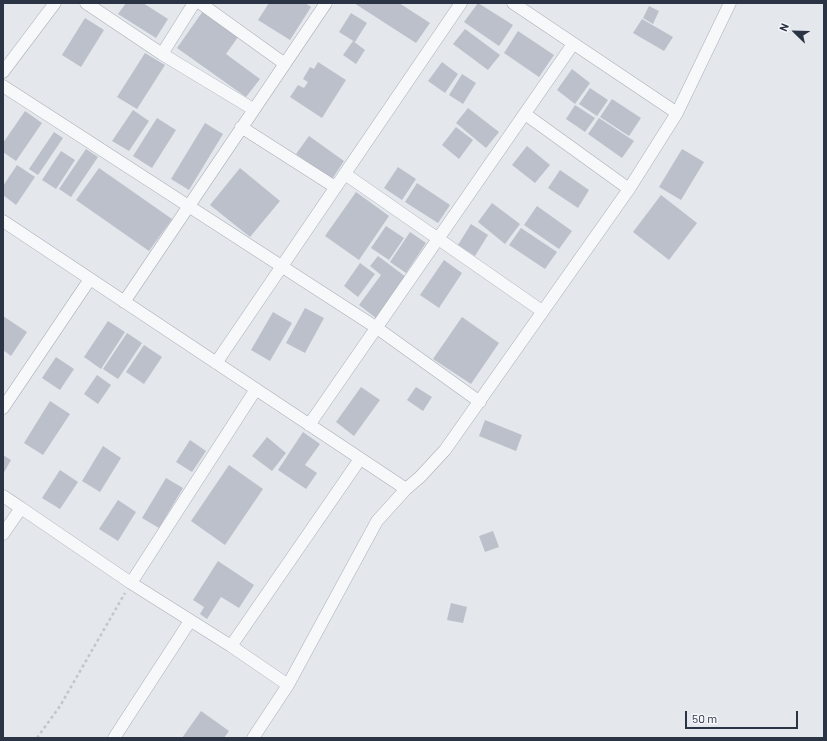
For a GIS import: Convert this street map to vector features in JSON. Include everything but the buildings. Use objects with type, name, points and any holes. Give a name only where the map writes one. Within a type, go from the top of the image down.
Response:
[{"type":"street","points":[[3,72],[55,3]]},
{"type":"street","points":[[86,3],[162,54],[253,109]]},
{"type":"street","points":[[162,54],[194,3]]},
{"type":"street","points":[[200,3],[285,64]]},
{"type":"street","points":[[124,302],[326,3]]},
{"type":"street","points":[[216,363],[461,3]]},
{"type":"street","points":[[513,3],[677,114]]},
{"type":"street","points":[[253,738],[288,685],[378,521],[406,489],[420,477],[445,450],[629,189],[677,114],[730,3]]},
{"type":"street","points":[[309,425],[573,44]]},
{"type":"street","points":[[3,86],[282,265],[377,328],[480,402]]},
{"type":"street","points":[[525,114],[629,189]]},
{"type":"street","points":[[241,127],[335,187]]},
{"type":"street","points":[[345,174],[542,311]]},
{"type":"street","points":[[3,221],[406,489]]},
{"type":"street","points":[[3,408],[90,279]]},
{"type":"street","points":[[131,583],[256,389]]},
{"type":"street","points":[[231,646],[360,459]]},
{"type":"street","points":[[3,496],[131,583],[231,646],[288,685]]},
{"type":"street","points":[[3,534],[21,508]]},
{"type":"street","points":[[114,738],[190,621]]},
{"type":"path","points":[[37,738],[60,706],[131,583]]}]
